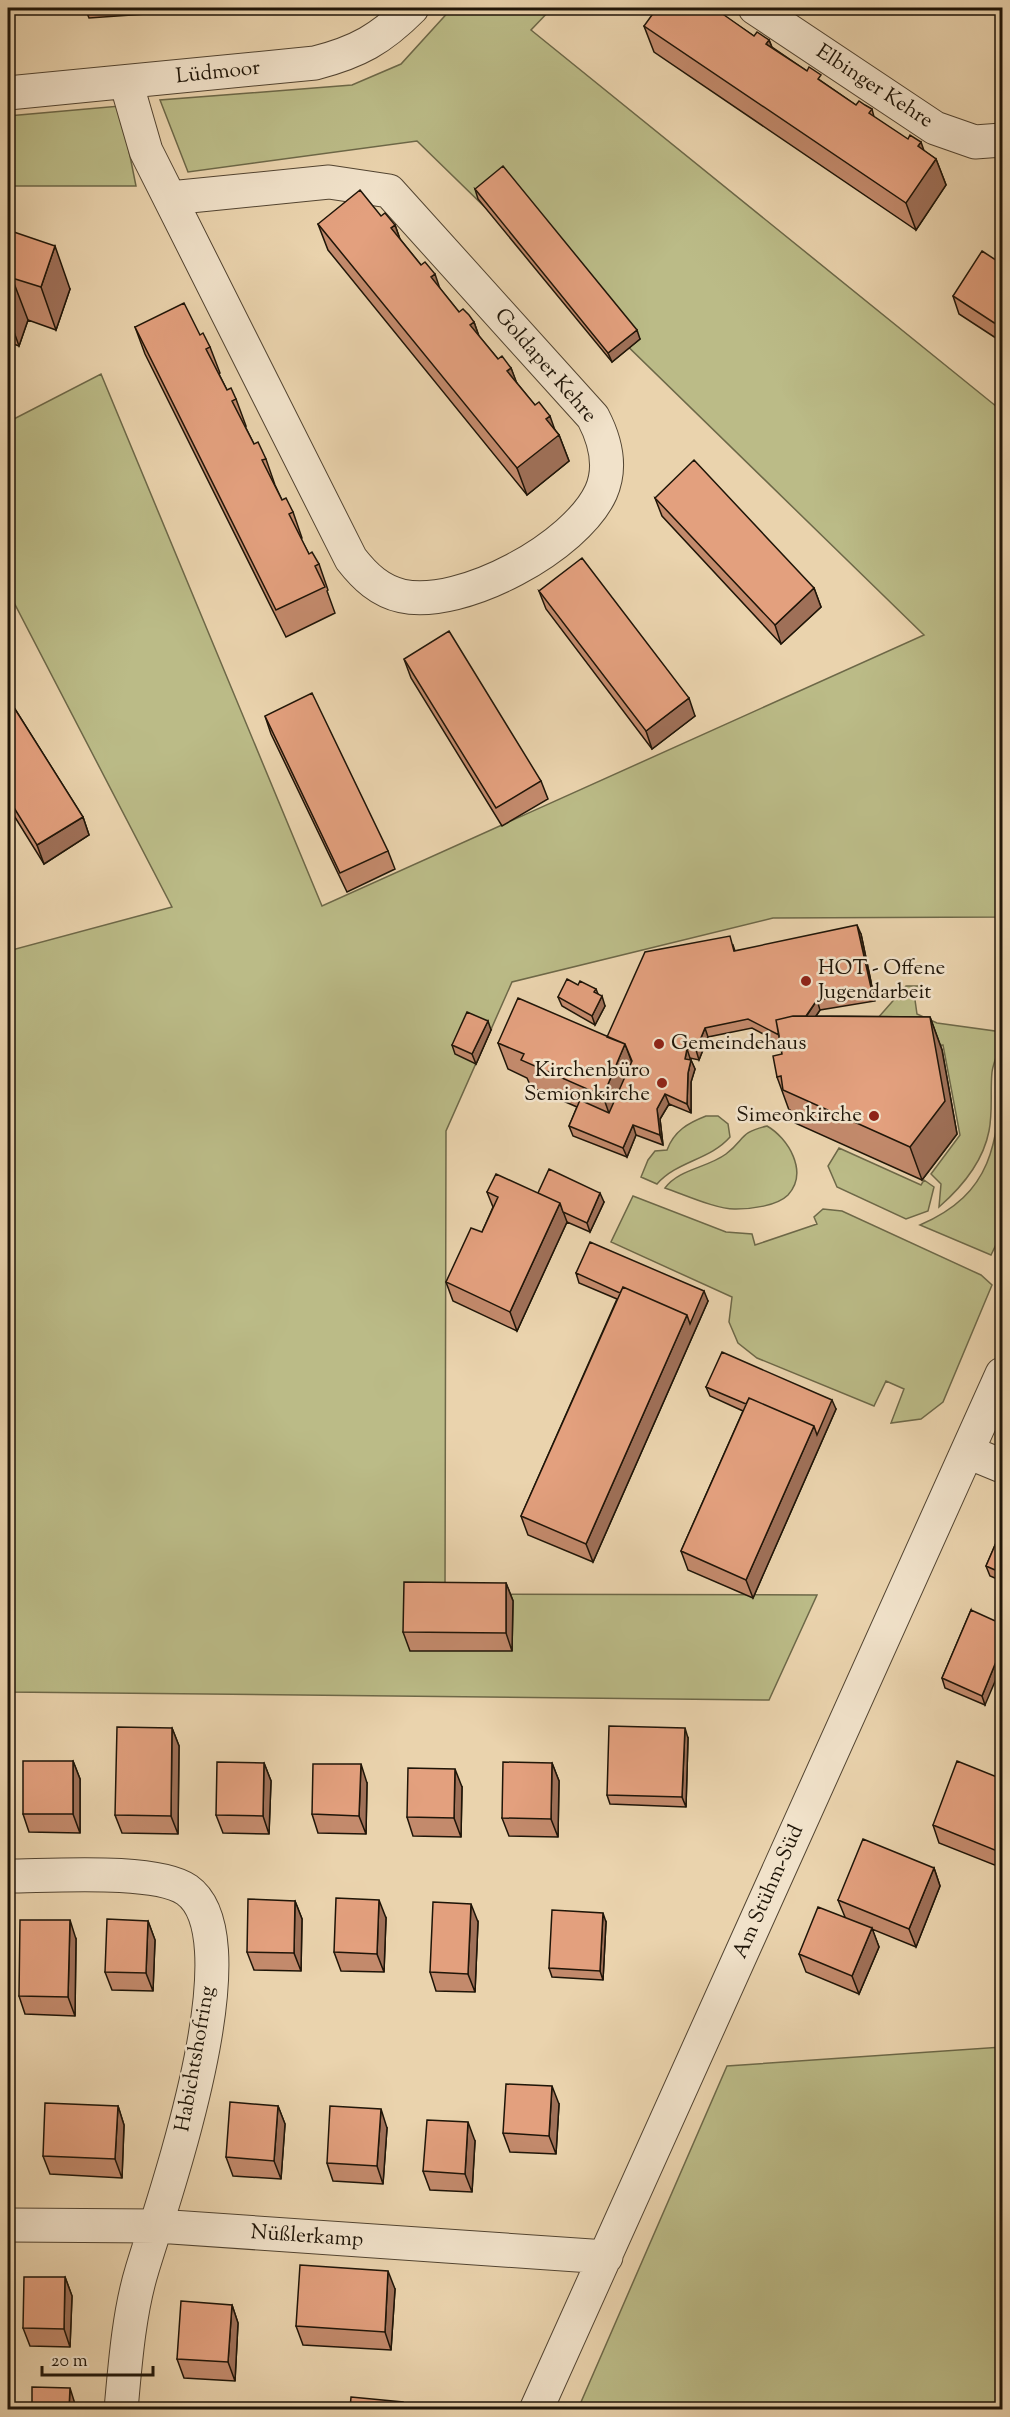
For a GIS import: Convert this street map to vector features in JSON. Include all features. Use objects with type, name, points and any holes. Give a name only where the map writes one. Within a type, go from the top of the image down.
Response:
[{"type":"street","name":"Lüdmoor","points":[[8,93],[315,63],[341,57],[374,41],[412,8]]},
{"type":"street","name":"Elbinger Kehre","points":[[755,8],[935,128],[975,142],[1002,140]]},
{"type":"street","name":"Goldaper Kehre","points":[[126,82],[146,152],[351,559],[373,583],[401,595],[445,596],[527,562],[578,525],[601,491],[607,462],[602,434],[594,417],[389,190],[329,182],[170,198]]},
{"type":"street","name":"Am Stühm-Süd","points":[[536,2409],[1002,1374]]},
{"type":"street","points":[[968,1452],[1002,1466]]},
{"type":"street","name":"Habichtshofring","points":[[8,1876],[123,1877],[165,1881],[178,1885],[194,1896],[206,1918],[211,1948],[211,1978],[201,2056],[184,2134],[141,2272],[121,2409]]},
{"type":"street","name":"Nüßlerkamp","points":[[8,2225],[157,2226],[606,2257]]},
{"type":"green space","points":[[452,8],[552,8],[531,30],[1002,411],[1002,917],[773,918],[512,982],[446,1131],[445,1594],[817,1595],[769,1700],[8,1692],[8,951],[172,907],[8,591],[8,422],[101,374],[322,906],[924,635],[417,141],[188,172],[160,100],[352,85],[401,64]]},
{"type":"green space","points":[[120,106],[136,186],[8,186],[8,116]]},
{"type":"green space","points":[[906,986],[922,986],[915,1000],[917,1014],[937,1023],[1002,1032],[992,1072],[991,1116],[986,1142],[970,1173],[939,1207],[941,1184],[931,1174],[960,1135],[943,1045],[885,1046],[877,1019]]},
{"type":"green space","points":[[1002,1071],[1002,1232],[991,1255],[920,1225],[945,1212],[963,1198],[977,1181],[987,1163],[997,1121]]},
{"type":"green space","points":[[706,1116],[718,1116],[728,1124],[730,1137],[722,1145],[674,1170],[657,1184],[641,1177],[648,1160],[655,1151],[667,1150],[682,1128]]},
{"type":"green space","points":[[767,1126],[775,1131],[788,1147],[796,1166],[797,1176],[794,1186],[783,1199],[756,1207],[729,1209],[665,1188],[685,1173],[726,1154],[751,1131]]},
{"type":"green space","points":[[839,1148],[921,1185],[924,1180],[934,1187],[928,1211],[906,1219],[837,1187],[828,1166]]},
{"type":"green space","points":[[633,1196],[726,1232],[752,1234],[755,1245],[817,1224],[814,1217],[823,1209],[842,1211],[981,1275],[992,1285],[943,1402],[921,1419],[891,1423],[904,1389],[886,1381],[874,1406],[757,1358],[738,1343],[729,1322],[732,1297],[611,1242]]},
{"type":"green space","points":[[1002,2047],[1002,2409],[578,2409],[727,2066]]},
{"type":"building","points":[[657,8],[719,8],[717,10],[754,36],[757,32],[769,40],[766,44],[807,71],[809,67],[821,75],[818,79],[856,105],[859,101],[872,109],[869,113],[908,139],[910,135],[921,142],[918,146],[936,159],[906,203],[644,26]]},
{"type":"building","points":[[503,166],[637,330],[608,353],[475,189]]},
{"type":"building","points":[[360,190],[381,216],[385,213],[395,225],[391,228],[421,265],[425,262],[435,274],[431,277],[459,312],[463,309],[469,315],[474,322],[470,325],[498,359],[502,356],[511,368],[507,371],[535,405],[539,402],[550,416],[546,419],[559,435],[517,468],[318,224]]},
{"type":"building","points":[[8,230],[55,246],[41,287],[12,278],[8,291]]},
{"type":"building","points":[[982,251],[1002,264],[1002,328],[953,296]]},
{"type":"building","points":[[184,303],[200,335],[203,333],[210,347],[206,349],[227,390],[231,388],[236,399],[232,401],[254,444],[258,442],[266,459],[262,460],[282,500],[286,498],[293,512],[289,514],[309,554],[312,552],[319,564],[315,566],[325,587],[276,610],[135,327]]},
{"type":"building","points":[[694,460],[814,588],[775,625],[655,498]]},
{"type":"building","points":[[582,558],[689,698],[646,731],[539,591]]},
{"type":"building","points":[[449,631],[541,781],[496,808],[404,659]]},
{"type":"building","points":[[312,693],[388,851],[340,873],[265,716]]},
{"type":"building","points":[[8,698],[83,817],[37,845],[8,798]]},
{"type":"building","points":[[857,925],[872,992],[817,1000],[806,1016],[776,1020],[779,1035],[748,1019],[705,1028],[696,1050],[687,1049],[685,1059],[691,1060],[688,1073],[687,1104],[665,1094],[657,1109],[660,1135],[633,1125],[623,1148],[569,1126],[580,1100],[609,1113],[632,1061],[625,1044],[607,1037],[645,952],[730,936],[734,951]]},
{"type":"building","points":[[567,979],[578,985],[580,981],[596,989],[594,992],[602,996],[592,1016],[558,997]]},
{"type":"building","points":[[518,998],[625,1044],[603,1096],[521,1060],[524,1054],[498,1043]]},
{"type":"building","points":[[467,1012],[488,1021],[472,1054],[452,1045]]},
{"type":"building","name":"Simeonkirche","points":[[793,1016],[930,1017],[945,1101],[910,1147],[783,1090],[781,1076],[777,1077],[773,1056],[782,1054],[776,1020]]},
{"type":"building","points":[[549,1169],[600,1193],[587,1223],[563,1212],[560,1203],[538,1193]]},
{"type":"building","points":[[496,1174],[560,1203],[510,1312],[446,1282],[471,1228],[482,1232],[498,1197],[487,1192]]},
{"type":"building","points":[[590,1242],[704,1291],[690,1324],[687,1315],[623,1287],[620,1293],[576,1273]]},
{"type":"building","points":[[623,1287],[687,1315],[586,1544],[521,1516]]},
{"type":"building","points":[[722,1352],[832,1400],[817,1435],[814,1426],[749,1398],[746,1404],[706,1387]]},
{"type":"building","points":[[749,1398],[814,1426],[746,1580],[681,1551]]},
{"type":"building","points":[[1002,1529],[1002,1573],[986,1566]]},
{"type":"building","points":[[404,1582],[506,1583],[506,1633],[403,1632]]},
{"type":"building","points":[[971,1610],[1002,1624],[1002,1647],[982,1696],[942,1678]]},
{"type":"building","points":[[609,1726],[685,1728],[682,1797],[607,1795]]},
{"type":"building","points":[[117,1727],[172,1728],[171,1816],[115,1815]]},
{"type":"building","points":[[23,1761],[73,1761],[73,1814],[23,1814]]},
{"type":"building","points":[[957,1761],[1002,1779],[1002,1853],[933,1825]]},
{"type":"building","points":[[217,1762],[264,1763],[263,1816],[216,1815]]},
{"type":"building","points":[[503,1762],[552,1763],[551,1819],[502,1818]]},
{"type":"building","points":[[313,1764],[361,1764],[359,1816],[312,1814]]},
{"type":"building","points":[[408,1768],[455,1769],[454,1818],[407,1817]]},
{"type":"building","points":[[863,1839],[934,1868],[909,1929],[838,1900]]},
{"type":"building","points":[[336,1898],[379,1900],[377,1954],[334,1952]]},
{"type":"building","points":[[248,1899],[295,1901],[294,1953],[247,1952]]},
{"type":"building","points":[[433,1902],[471,1904],[468,1974],[430,1972]]},
{"type":"building","points":[[818,1907],[872,1928],[852,1976],[799,1954]]},
{"type":"building","points":[[552,1910],[603,1913],[600,1971],[549,1968]]},
{"type":"building","points":[[107,1919],[148,1921],[146,1973],[105,1972]]},
{"type":"building","points":[[20,1920],[70,1920],[68,1997],[19,1996]]},
{"type":"building","points":[[506,2084],[552,2086],[549,2136],[503,2133]]},
{"type":"building","points":[[230,2102],[278,2106],[274,2161],[226,2157]]},
{"type":"building","points":[[45,2103],[118,2106],[115,2159],[43,2156]]},
{"type":"building","points":[[330,2106],[381,2109],[377,2166],[327,2163]]},
{"type":"building","points":[[427,2120],[468,2122],[465,2174],[423,2171]]},
{"type":"building","points":[[300,2265],[388,2271],[385,2332],[296,2326]]},
{"type":"building","points":[[24,2277],[65,2277],[64,2329],[23,2328]]},
{"type":"building","points":[[181,2301],[232,2305],[228,2362],[177,2359]]},
{"type":"building","points":[[32,2387],[70,2388],[69,2409],[32,2409]]},
{"type":"building","points":[[351,2397],[403,2402],[403,2409],[350,2409]]},
{"type":"place","name":"HOT - Offene Jugendarbeit","points":[[806,981]]},
{"type":"place","name":"Gemeindehaus","points":[[659,1044]]},
{"type":"place","name":"Kirchenbüro Semionkirche","points":[[662,1083]]},
{"type":"place","name":"Simeonkirche","points":[[874,1116]]}]
